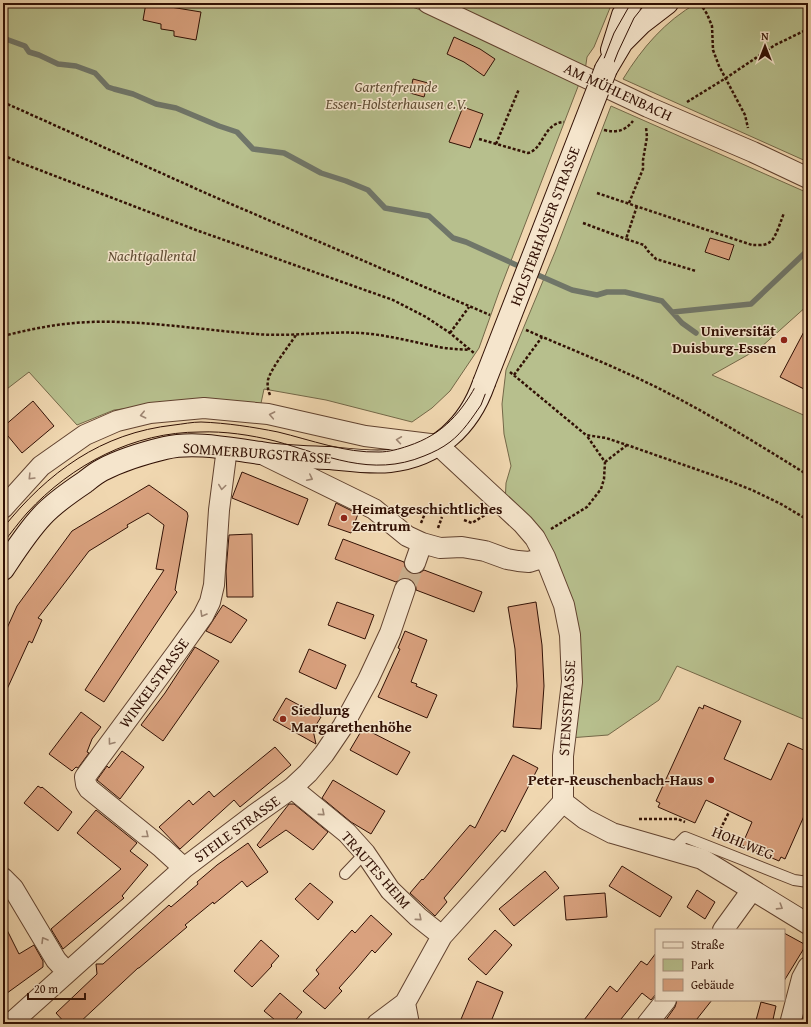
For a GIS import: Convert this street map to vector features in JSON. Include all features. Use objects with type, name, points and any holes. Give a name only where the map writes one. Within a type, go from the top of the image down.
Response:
[{"type":"street","name":"AM MÜHLENBACH","points":[[428,3],[666,115],[753,152],[808,178]]},
{"type":"street","name":"HOLSTERHAUSER STRASSE","points":[[484,382],[606,69],[623,15],[631,3]]},
{"type":"street","name":"HOLSTERHAUSER STRASSE","points":[[606,69],[622,42],[641,23],[667,3]]},
{"type":"street","name":"SOMMERBURGSTRASSE","points":[[3,569],[14,552],[43,515],[74,489],[102,470],[133,457],[166,448],[197,446],[227,448],[263,454],[366,461],[390,461],[406,458],[438,446],[455,431],[472,410],[484,382]]},
{"type":"street","name":"SOMMERBURGSTRASSE","points":[[3,508],[41,466],[85,435],[117,421],[150,413],[204,408],[268,414],[365,436],[438,446]]},
{"type":"street","points":[[365,436],[366,461]]},
{"type":"street","name":"STENSSTRASSE","points":[[438,446],[523,524],[534,538],[545,557],[564,605],[570,635],[572,682],[563,756],[563,802]]},
{"type":"street","name":"WINKELSTRASSE","points":[[184,868],[162,848],[89,789],[86,784],[85,777],[169,664],[203,616],[210,602],[214,585],[219,510],[227,448]]},
{"type":"street","points":[[263,454],[374,509],[407,536],[422,543],[440,548],[462,547],[480,550],[518,561],[529,562],[545,557]]},
{"type":"street","points":[[415,563],[422,543]]},
{"type":"street","name":"STEILE STRASSE","points":[[10,1024],[184,868],[292,788],[308,773],[324,754],[343,726],[368,680],[390,632],[405,589]]},
{"type":"street","name":"TRAUTES HEIM","points":[[292,788],[347,833],[365,853],[390,890],[418,917],[442,936]]},
{"type":"street","points":[[377,1024],[405,1004],[442,936],[563,802],[585,819],[612,833],[702,859],[808,924]]},
{"type":"street","points":[[3,878],[12,888],[56,960],[67,972]]},
{"type":"street","points":[[724,929],[752,890]]},
{"type":"street","points":[[790,1024],[802,978],[808,967]]},
{"type":"street","points":[[647,1024],[665,1001]]},
{"type":"street","points":[[405,1004],[409,1024]]},
{"type":"lane","name":"HOHLWEG","points":[[672,850],[685,837],[794,880],[808,882]]},
{"type":"lane","points":[[345,874],[365,853]]},
{"type":"path","points":[[700,3],[712,26],[713,50],[719,66],[745,115],[753,152]]},
{"type":"path","points":[[666,115],[726,78],[775,45],[808,29]]},
{"type":"path","points":[[496,144],[519,89]]},
{"type":"path","points":[[3,102],[210,195],[488,315]]},
{"type":"path","points":[[629,203],[643,169],[647,137],[646,120],[648,106]]},
{"type":"path","points":[[3,155],[196,230],[393,300],[426,317],[476,353]]},
{"type":"path","points":[[597,193],[752,245],[762,245],[770,242],[774,238],[784,213]]},
{"type":"path","points":[[626,238],[637,206]]},
{"type":"path","points":[[583,223],[644,245],[648,252],[656,259],[696,271]]},
{"type":"path","points":[[450,334],[469,307]]},
{"type":"path","points":[[3,336],[31,329],[89,322],[122,322],[257,334],[296,335],[319,332],[362,333],[396,337],[440,347],[470,350]]},
{"type":"path","points":[[525,330],[633,376],[681,400],[729,426],[808,475]]},
{"type":"path","points":[[270,396],[267,388],[268,379],[296,335]]},
{"type":"path","points":[[514,375],[542,337]]},
{"type":"path","points":[[508,371],[586,435],[605,462],[604,479],[601,489],[587,507],[534,538]]},
{"type":"path","points":[[586,435],[606,438],[627,444],[752,490],[781,504],[808,520]]},
{"type":"path","points":[[605,462],[627,444]]},
{"type":"path","points":[[423,517],[426,511]]},
{"type":"path","points":[[440,523],[442,517]]},
{"type":"path","points":[[717,837],[729,812]]},
{"type":"path","points":[[612,833],[632,819],[678,819],[691,825]]},
{"type":"green space","name":"Nachtigallental","points":[[3,3],[401,3],[432,14],[579,84],[479,348],[450,391],[432,408],[412,422],[326,400],[264,389],[260,408],[180,402],[114,410],[77,425],[29,372],[3,392]]},
{"type":"green space","points":[[453,3],[612,3],[594,47],[587,57],[585,71]]},
{"type":"green space","points":[[697,3],[808,3],[808,162],[623,79],[646,46],[655,36],[685,10]]},
{"type":"green space","points":[[611,106],[808,193],[808,305],[760,348],[712,375],[808,417],[808,721],[677,666],[659,700],[608,735],[569,738],[566,603],[505,505],[506,483],[511,466],[504,434],[502,404],[506,370],[555,252]]},
{"type":"building","points":[[146,3],[201,12],[196,40],[174,36],[174,31],[161,29],[161,24],[143,20]]},
{"type":"building","points":[[454,37],[480,49],[495,59],[484,76],[464,62],[447,54]]},
{"type":"building","points":[[413,79],[428,83],[424,97],[410,93]]},
{"type":"building","points":[[463,107],[483,114],[470,148],[449,142]]},
{"type":"building","points":[[710,238],[734,245],[729,260],[705,252]]},
{"type":"building","points":[[808,324],[808,391],[780,377]]},
{"type":"building","points":[[33,401],[54,426],[22,453],[3,430],[3,427]]},
{"type":"building","points":[[242,472],[308,499],[298,525],[232,498]]},
{"type":"building","points":[[149,485],[187,512],[188,516],[175,590],[177,592],[104,702],[85,690],[164,570],[156,569],[164,525],[148,513],[127,525],[128,527],[89,551],[38,618],[42,620],[32,643],[29,641],[3,698],[3,637],[17,606],[72,531]]},
{"type":"building","name":"Heimatgeschichtliches Zentrum","points":[[336,503],[358,514],[351,533],[328,525]]},
{"type":"building","points":[[252,534],[253,597],[227,597],[226,571],[229,535]]},
{"type":"building","points":[[343,539],[404,562],[406,570],[411,574],[418,574],[424,570],[482,592],[474,612],[416,590],[414,582],[409,578],[402,578],[396,582],[335,559]]},
{"type":"building","points":[[337,602],[374,615],[365,639],[328,625]]},
{"type":"building","points":[[536,602],[542,645],[544,686],[541,729],[513,727],[517,686],[515,649],[508,607]]},
{"type":"building","points":[[223,605],[247,620],[231,643],[206,631]]},
{"type":"building","points":[[405,631],[427,640],[411,682],[417,684],[416,686],[437,695],[427,718],[378,697],[400,649],[398,648]]},
{"type":"building","points":[[195,647],[219,661],[163,741],[141,725],[165,693]]},
{"type":"building","points":[[309,649],[346,665],[336,689],[299,672]]},
{"type":"building","points":[[286,698],[321,717],[313,730],[316,744],[273,720]]},
{"type":"building","name":"Peter-Reuschenbach-Haus","points":[[704,705],[741,721],[724,759],[771,780],[788,743],[808,752],[808,807],[785,859],[781,857],[779,861],[742,845],[752,822],[706,800],[695,823],[658,807],[660,803],[656,801],[699,707],[703,709]]},
{"type":"building","points":[[81,712],[101,727],[92,739],[87,752],[89,753],[78,768],[76,767],[72,771],[49,754]]},
{"type":"building","points":[[363,728],[410,752],[397,775],[350,750]]},
{"type":"building","points":[[275,747],[291,765],[240,807],[234,800],[180,849],[159,827],[189,800],[193,805],[209,791],[214,797]]},
{"type":"building","points":[[122,751],[144,767],[120,799],[97,780],[107,766],[109,768]]},
{"type":"building","points":[[513,755],[538,768],[505,832],[502,830],[444,898],[447,902],[435,916],[410,893],[470,825],[475,828]]},
{"type":"building","points":[[333,780],[385,811],[371,834],[351,822],[322,798]]},
{"type":"building","points":[[38,786],[41,788],[42,787],[72,812],[58,831],[24,803]]},
{"type":"building","points":[[289,804],[294,804],[328,832],[313,850],[286,830],[260,848],[257,845]]},
{"type":"building","points":[[96,810],[137,843],[130,851],[148,865],[122,896],[124,898],[63,949],[51,929],[121,869],[77,833]]},
{"type":"building","points":[[248,843],[268,872],[247,887],[242,881],[214,904],[213,902],[185,925],[187,927],[138,968],[78,1024],[66,1024],[56,1013],[97,974],[96,964],[103,964],[169,905],[171,907],[198,884],[197,882],[217,865]]},
{"type":"building","points":[[622,866],[672,897],[660,917],[609,886]]},
{"type":"building","points":[[545,871],[559,888],[514,926],[499,909]]},
{"type":"building","points":[[310,883],[333,902],[318,920],[295,899]]},
{"type":"building","points":[[697,890],[715,902],[705,919],[687,907]]},
{"type":"building","points":[[605,893],[607,917],[566,920],[564,896]]},
{"type":"building","points":[[371,915],[392,934],[375,953],[372,950],[339,988],[342,991],[325,1009],[303,991],[319,974],[316,970],[352,930],[355,933]]},
{"type":"building","points":[[3,922],[19,954],[34,945],[43,961],[43,967],[3,996]]},
{"type":"building","points":[[495,930],[512,945],[486,975],[468,959]]},
{"type":"building","points":[[785,934],[806,945],[785,979]]},
{"type":"building","points":[[261,940],[279,956],[271,965],[272,966],[252,987],[234,971]]},
{"type":"building","points":[[655,954],[655,995],[651,1000],[642,993],[617,1024],[581,1024],[610,986],[617,992],[641,961],[647,965]]},
{"type":"building","points":[[477,981],[503,992],[490,1024],[459,1024]]},
{"type":"building","points":[[280,993],[302,1012],[292,1024],[280,1024],[264,1011]]},
{"type":"building","points":[[677,1001],[711,1001],[693,1024],[663,1024],[675,1007]]},
{"type":"building","points":[[761,1002],[776,1006],[772,1024],[755,1024]]},
{"type":"waterway","points":[[3,38],[25,46],[29,52],[58,64],[76,66],[95,73],[108,87],[133,94],[156,104],[176,108],[237,132],[253,149],[284,153],[321,173],[368,190],[385,208],[429,216],[453,238],[466,242],[523,268]]},
{"type":"waterway","points":[[673,312],[751,304],[808,250]]},
{"type":"waterway","points":[[531,272],[572,290],[597,295],[607,292],[625,292],[662,301],[682,323],[696,333]]},
{"type":"tunnel","points":[[405,589],[415,563]]},
{"type":"tram line","points":[[3,528],[38,489],[78,458],[100,446],[148,429],[194,422],[220,423],[278,432],[341,448],[366,452],[379,452],[390,451],[408,446],[421,441],[442,428],[459,412],[473,392],[479,380],[614,33],[631,3]]},
{"type":"tram line","points":[[3,543],[27,513],[45,495],[64,480],[84,466],[106,454],[151,438],[175,433],[218,432],[238,434],[275,441],[331,458],[367,465],[386,465],[404,462],[424,456],[441,448],[455,438],[467,425],[481,405],[618,52],[634,18],[646,3]]},
{"type":"place","name":"Universität Duisburg-Essen","points":[[784,340]]},
{"type":"place","name":"Heimatgeschichtliches Zentrum","points":[[344,518]]},
{"type":"place","name":"Siedlung Margarethenhöhe","points":[[283,719]]},
{"type":"place","name":"Peter-Reuschenbach-Haus","points":[[711,780]]},
{"type":"park label","name":"Gartenfreunde Essen-Holsterhausen e.V.","points":[[396,96]]}]
